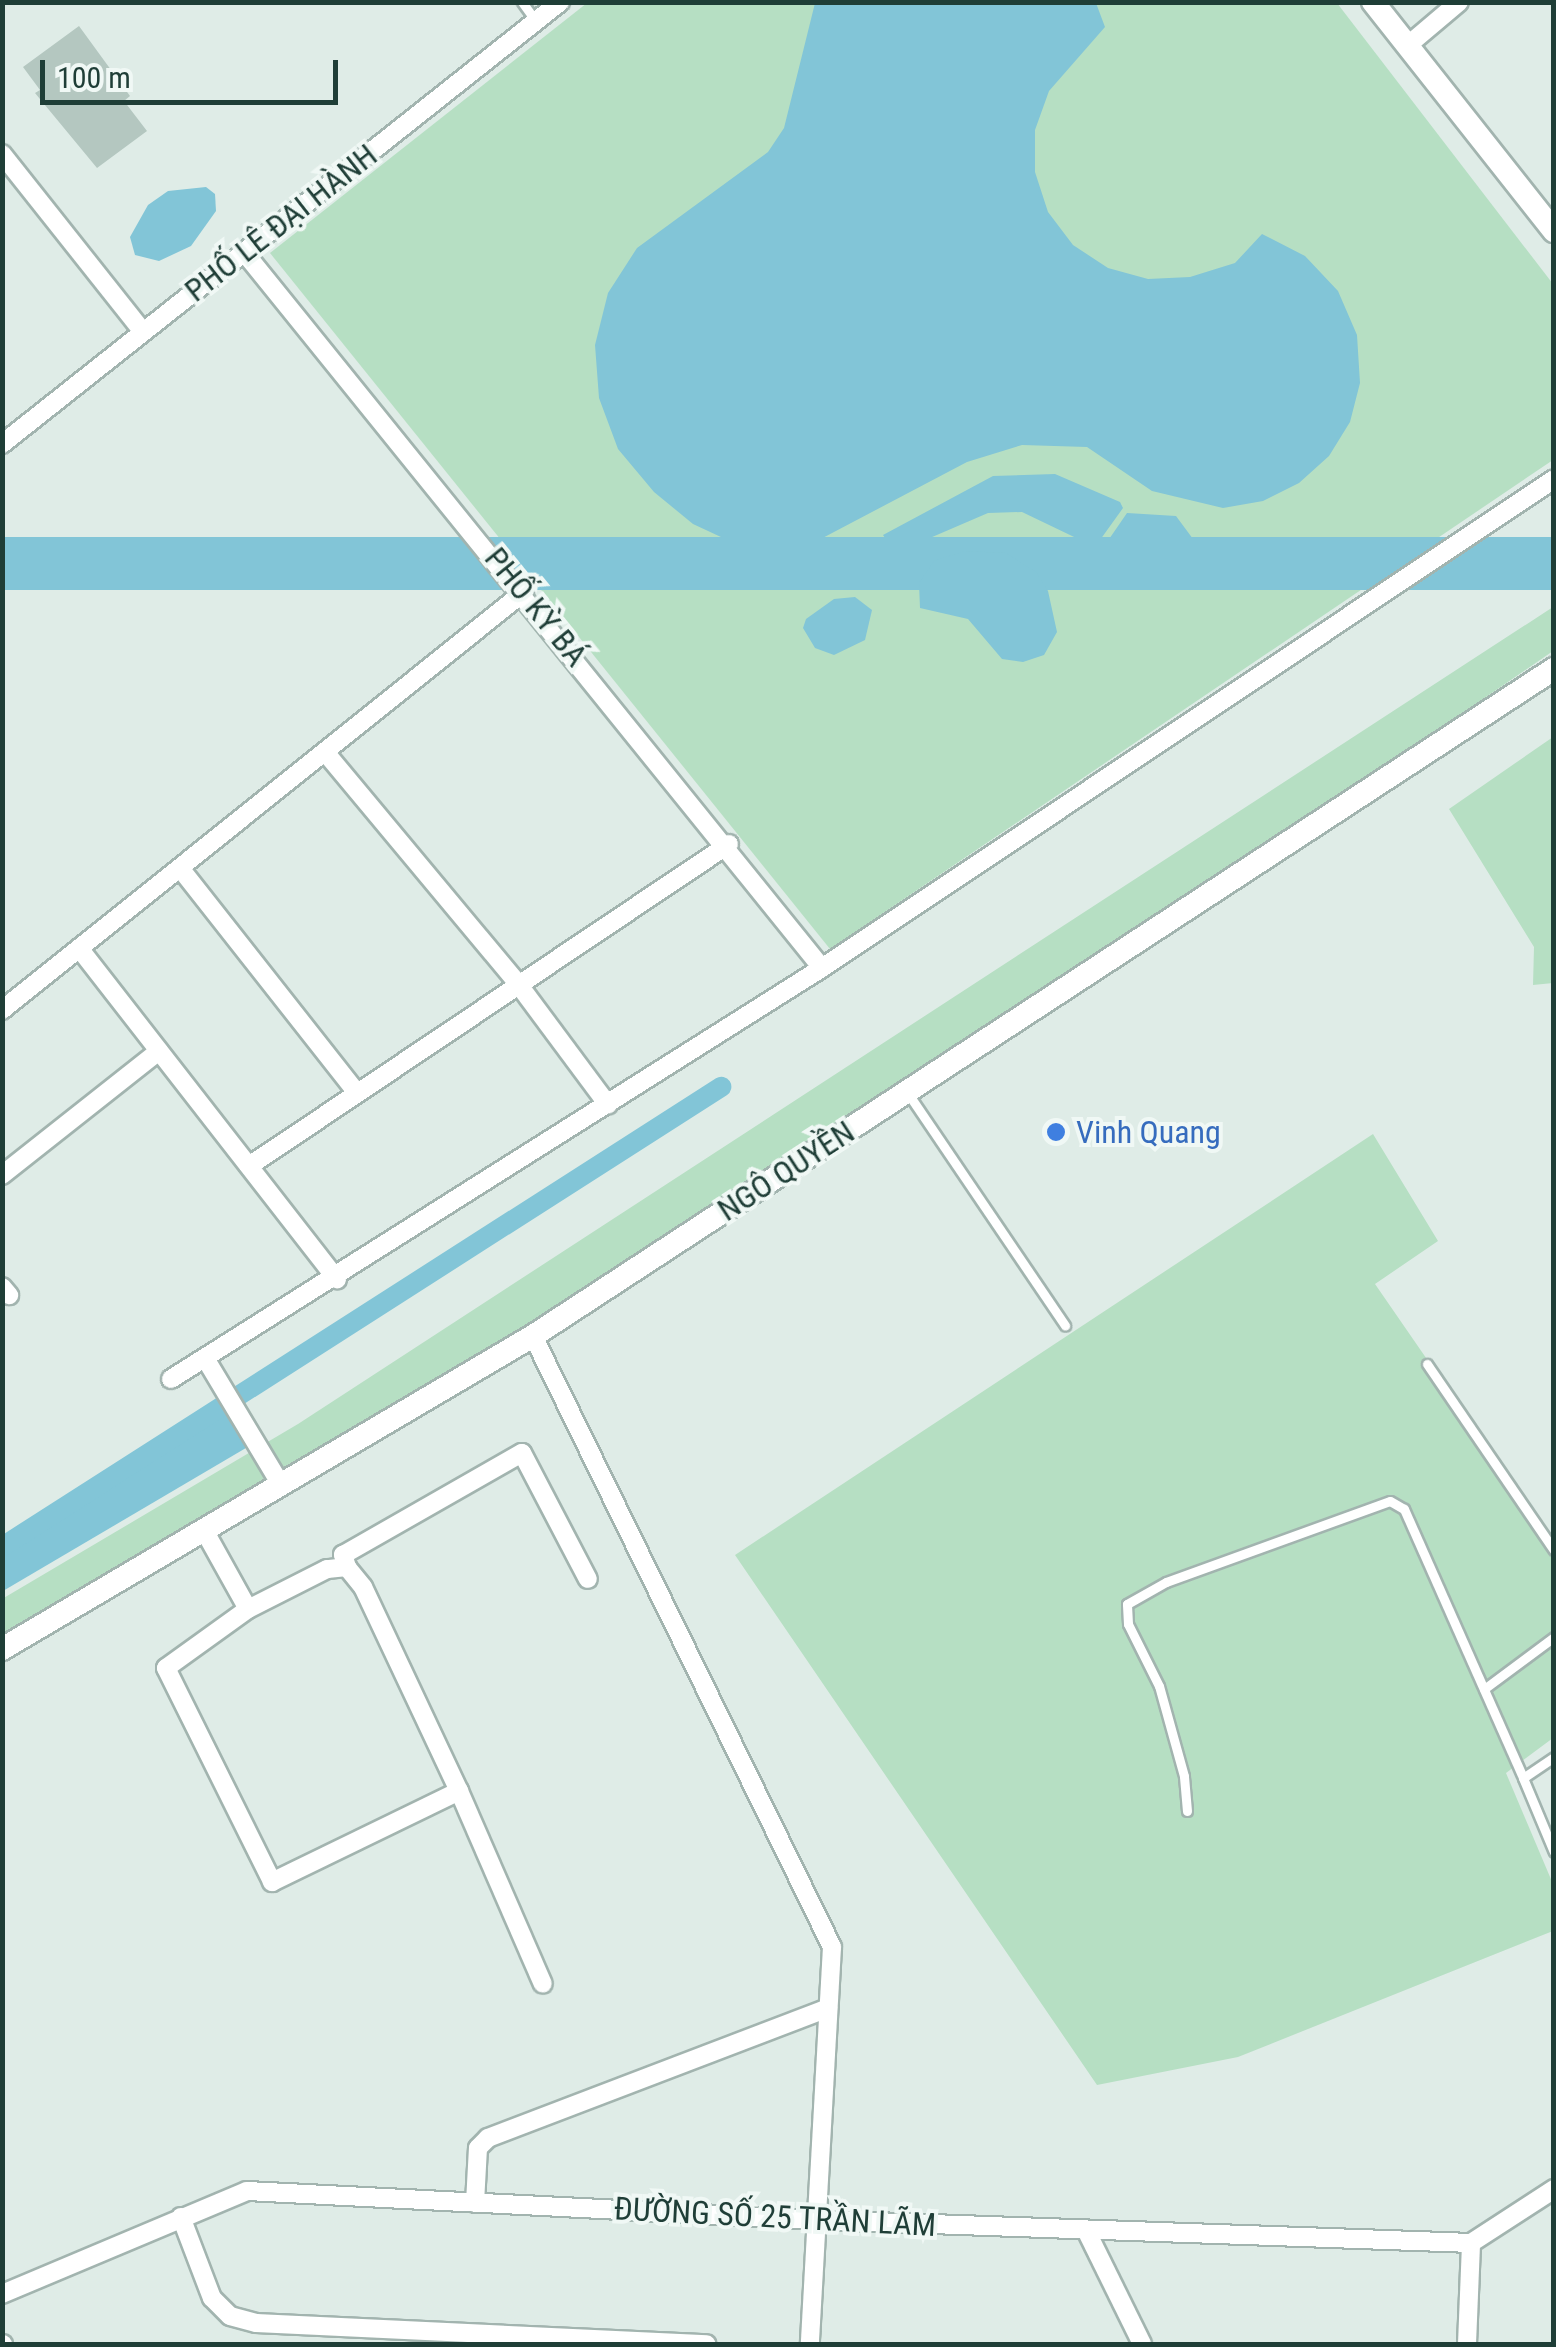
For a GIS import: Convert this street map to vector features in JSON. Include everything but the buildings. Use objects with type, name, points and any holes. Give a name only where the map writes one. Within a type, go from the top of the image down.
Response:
[{"type":"street","name":"PHỐ LÊ ĐẠI HÀNH","points":[[2,444],[560,2]]},
{"type":"street","points":[[1372,2],[1554,231]]},
{"type":"street","points":[[1406,46],[1459,2]]},
{"type":"street","points":[[2,154],[143,332]]},
{"type":"street","name":"PHỐ KỲ BÁ","points":[[244,252],[729,844],[822,968]]},
{"type":"street","points":[[171,1378],[337,1279],[822,968],[1554,480]]},
{"type":"street","points":[[2,1010],[524,592]]},
{"type":"street","name":"NGÔ QUYỀN","points":[[2,1650],[533,1336],[1554,669]]},
{"type":"street","points":[[324,752],[519,986],[608,1105]]},
{"type":"street","points":[[249,1166],[729,844]]},
{"type":"street","points":[[180,868],[358,1093]]},
{"type":"street","points":[[79,948],[337,1279]]},
{"type":"street","points":[[2,1175],[160,1051]]},
{"type":"street","points":[[533,1336],[832,1947],[810,2344]]},
{"type":"street","points":[[205,1358],[228,1389],[280,1486]]},
{"type":"street","points":[[543,1984],[459,1791],[363,1587],[346,1567],[342,1555],[522,1453],[588,1579]]},
{"type":"street","points":[[204,1530],[248,1609]]},
{"type":"street","points":[[346,1567],[327,1568],[248,1609],[166,1668],[272,1882],[459,1791]]},
{"type":"street","points":[[475,2203],[478,2148],[488,2138],[828,2008]]},
{"type":"street","points":[[1467,2344],[1471,2243],[1554,2189]]},
{"type":"street","name":"ĐƯỜNG SỐ 25 TRẦN LÃM","points":[[2,2294],[247,2191],[817,2220],[1471,2243]]},
{"type":"street","points":[[181,2217],[212,2298],[243,2320],[707,2344]]},
{"type":"street","points":[[1086,2230],[1142,2344]]},
{"type":"lane","points":[[522,2],[536,22]]},
{"type":"lane","points":[[908,1092],[1065,1325]]},
{"type":"lane","points":[[1427,1364],[1554,1550]]},
{"type":"lane","points":[[1186,1811],[1184,1776],[1159,1686],[1126,1613],[1135,1596],[1384,1502],[1398,1503],[1484,1688],[1554,1852]]},
{"type":"lane","points":[[1484,1688],[1554,1637]]},
{"type":"lane","points":[[1524,1778],[1554,1757]]},
{"type":"green space","points":[[587,3],[1337,3],[1553,284],[1553,460],[830,949],[270,253]]},
{"type":"green space","points":[[1553,607],[1553,651],[1399,757],[854,1118],[403,1404],[3,1638],[2,1599],[298,1424]]},
{"type":"green space","points":[[1553,737],[1553,983],[1533,985],[1534,947],[1449,809]]},
{"type":"green space","points":[[1373,1134],[1438,1241],[1375,1284],[1553,1542],[1553,1738],[1506,1773],[1553,1884],[1553,1931],[1238,2057],[1097,2085],[735,1555]]},
{"type":"water","points":[[815,3],[1096,3],[1105,27],[1049,91],[1035,130],[1035,172],[1048,212],[1073,245],[1108,268],[1148,279],[1190,277],[1235,263],[1262,234],[1305,256],[1338,291],[1357,335],[1360,383],[1350,422],[1329,456],[1299,483],[1263,501],[1223,508],[1152,491],[1087,447],[1022,445],[967,462],[796,552],[751,551],[693,524],[654,492],[618,449],[599,398],[595,345],[608,293],[637,248],[768,152],[784,128]]},
{"type":"water","points":[[206,187],[215,194],[216,211],[191,246],[159,261],[135,255],[130,237],[148,205],[168,191]]},
{"type":"water","points":[[1055,474],[1120,502],[1123,508],[1095,547],[1022,512],[988,513],[895,553],[883,535],[993,476]]},
{"type":"water","points":[[1127,513],[1176,516],[1193,539],[1256,538],[1261,551],[1203,557],[1146,543],[1135,553],[1120,552],[1105,545]]},
{"type":"water","points":[[2,537],[1553,537],[1553,590],[2,590]]},
{"type":"water","points":[[965,551],[1006,553],[1036,572],[1048,591],[1057,632],[1044,655],[1023,662],[1002,659],[968,619],[920,608],[919,583],[934,561]]},
{"type":"water","points":[[855,597],[872,610],[865,640],[834,655],[815,648],[803,628],[806,619],[834,599]]},
{"type":"water","points":[[224,1405],[251,1445],[3,1591],[3,1547]]},
{"type":"waterway","points":[[2,1547],[721,1087]]},
{"type":"place","name":"Vinh Quang","points":[[1056,1132]]}]
